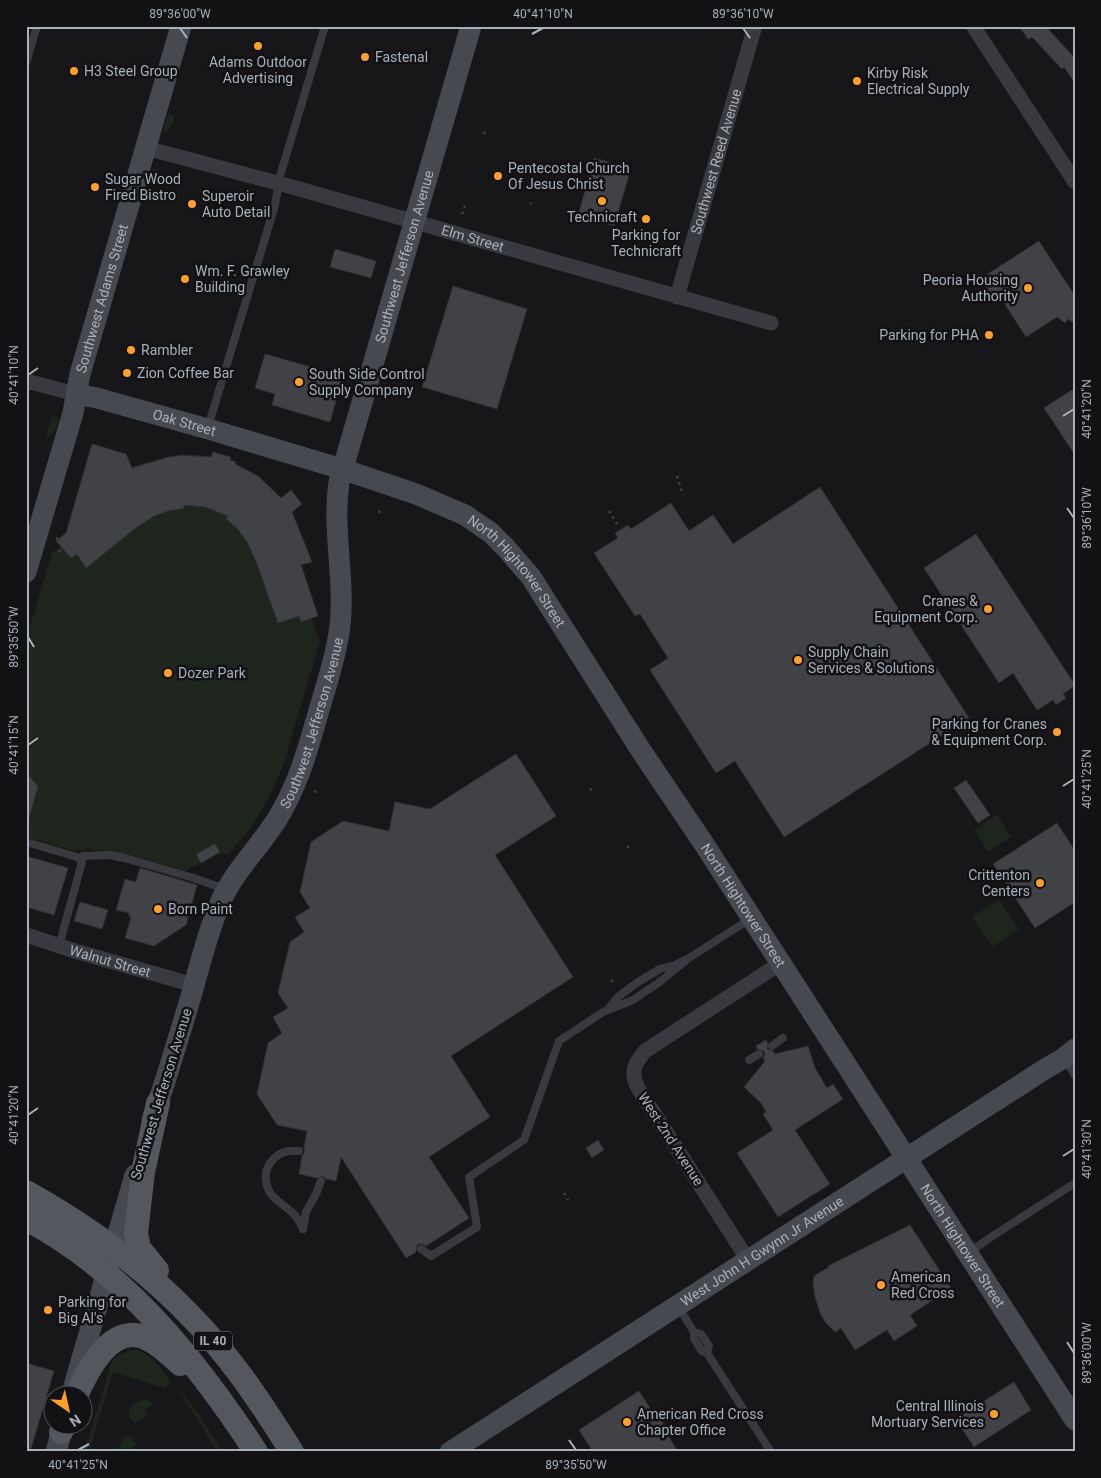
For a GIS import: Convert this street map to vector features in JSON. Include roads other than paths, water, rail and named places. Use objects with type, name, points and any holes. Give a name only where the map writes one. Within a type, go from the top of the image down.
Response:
[{"type":"main road","points":[[158,1103],[140,1188],[136,1233],[139,1248],[226,1351],[242,1372],[270,1418]]},
{"type":"main road","name":"IL 40","points":[[26,1192],[80,1223],[114,1247],[150,1277],[191,1317],[239,1372],[292,1452]]},
{"type":"main road","name":"IL 40","points":[[26,1219],[86,1256],[144,1308],[180,1347],[213,1388],[255,1452]]},
{"type":"main road","points":[[81,1386],[94,1362],[109,1345],[126,1337],[144,1337],[164,1350],[188,1370],[255,1452]]},
{"type":"street","name":"Southwest Adams Street","points":[[26,572],[181,26]]},
{"type":"street","name":"Southwest Jefferson Avenue","points":[[75,1386],[114,1247],[210,930],[227,890],[241,867],[274,824],[292,792],[307,752],[330,674],[338,642],[341,613],[336,521],[342,468],[471,26]]},
{"type":"street","name":"Southwest Reed Avenue","points":[[677,297],[755,26]]},
{"type":"street","points":[[973,26],[1075,182]]},
{"type":"street","name":"Elm Street","points":[[146,148],[278,183],[771,323]]},
{"type":"street","name":"Oak Street","points":[[26,381],[97,398],[342,468]]},
{"type":"street","name":"North Hightower Street","points":[[342,468],[434,500],[458,512],[490,533],[518,560],[535,582],[640,749],[752,918],[1075,1420]]},
{"type":"street","name":"Walnut Street","points":[[26,935],[194,985]]},
{"type":"street","name":"West 2nd Avenue","points":[[748,1260],[638,1088],[632,1071],[636,1061],[645,1051],[780,964]]},
{"type":"street","name":"West John H Gwynn Jr Avenue","points":[[450,1452],[1045,1069],[1071,1061]]},
{"type":"lane","points":[[26,63],[37,26]]},
{"type":"lane","points":[[208,429],[325,26]]},
{"type":"lane","points":[[26,842],[80,859]]},
{"type":"lane","points":[[80,859],[82,856],[110,855],[194,878],[227,890]]},
{"type":"lane","points":[[59,946],[82,862],[80,859]]},
{"type":"lane","points":[[421,1249],[431,1256],[477,1227],[469,1177],[524,1140],[559,1041],[604,1012],[619,996],[638,982],[660,969],[675,965],[688,958],[752,918]]},
{"type":"lane","points":[[604,1012],[633,1000],[661,981],[688,958]]},
{"type":"lane","points":[[772,1046],[783,1038]]},
{"type":"lane","points":[[749,1060],[759,1054]]},
{"type":"lane","points":[[299,1151],[290,1150],[281,1153],[273,1159],[265,1175],[269,1193],[297,1217],[303,1228],[306,1212],[321,1181]]},
{"type":"lane","points":[[967,1254],[1075,1183]]},
{"type":"lane","points":[[677,1305],[694,1332],[701,1334],[709,1346],[708,1353],[771,1452]]},
{"type":"place","name":"Adams Outdoor Advertising","points":[[258,46]]},
{"type":"place","name":"Fastenal","points":[[365,57]]},
{"type":"place","name":"H3 Steel Group","points":[[74,71]]},
{"type":"place","name":"Kirby Risk Electrical Supply","points":[[857,81]]},
{"type":"place","name":"Pentecostal Church Of Jesus Christ","points":[[498,176]]},
{"type":"place","name":"Sugar Wood Fired Bistro","points":[[95,187]]},
{"type":"place","name":"Technicraft","points":[[602,201]]},
{"type":"place","name":"Superoir Auto Detail","points":[[192,204]]},
{"type":"place","name":"Parking for Technicraft","points":[[646,219]]},
{"type":"place","name":"Wm. F. Grawley Building","points":[[185,279]]},
{"type":"place","name":"Peoria Housing Authority","points":[[1028,288]]},
{"type":"place","name":"Parking for PHA","points":[[989,335]]},
{"type":"place","name":"Rambler","points":[[131,350]]},
{"type":"place","name":"Zion Coffee Bar","points":[[127,373]]},
{"type":"place","name":"South Side Control Supply Company","points":[[299,382]]},
{"type":"place","name":"Cranes & Equipment Corp.","points":[[988,609]]},
{"type":"place","name":"Supply Chain Services & Solutions","points":[[798,660]]},
{"type":"place","name":"Dozer Park","points":[[168,673]]},
{"type":"place","name":"Parking for Cranes & Equipment Corp.","points":[[1057,732]]},
{"type":"place","name":"Crittenton Centers","points":[[1040,883]]},
{"type":"place","name":"Born Paint","points":[[158,909]]},
{"type":"place","name":"American Red Cross","points":[[881,1285]]},
{"type":"place","name":"Parking for Big Al's","points":[[48,1310]]},
{"type":"place","name":"Central Illinois Mortuary Services","points":[[994,1414]]},
{"type":"place","name":"American Red Cross Chapter Office","points":[[627,1422]]}]
